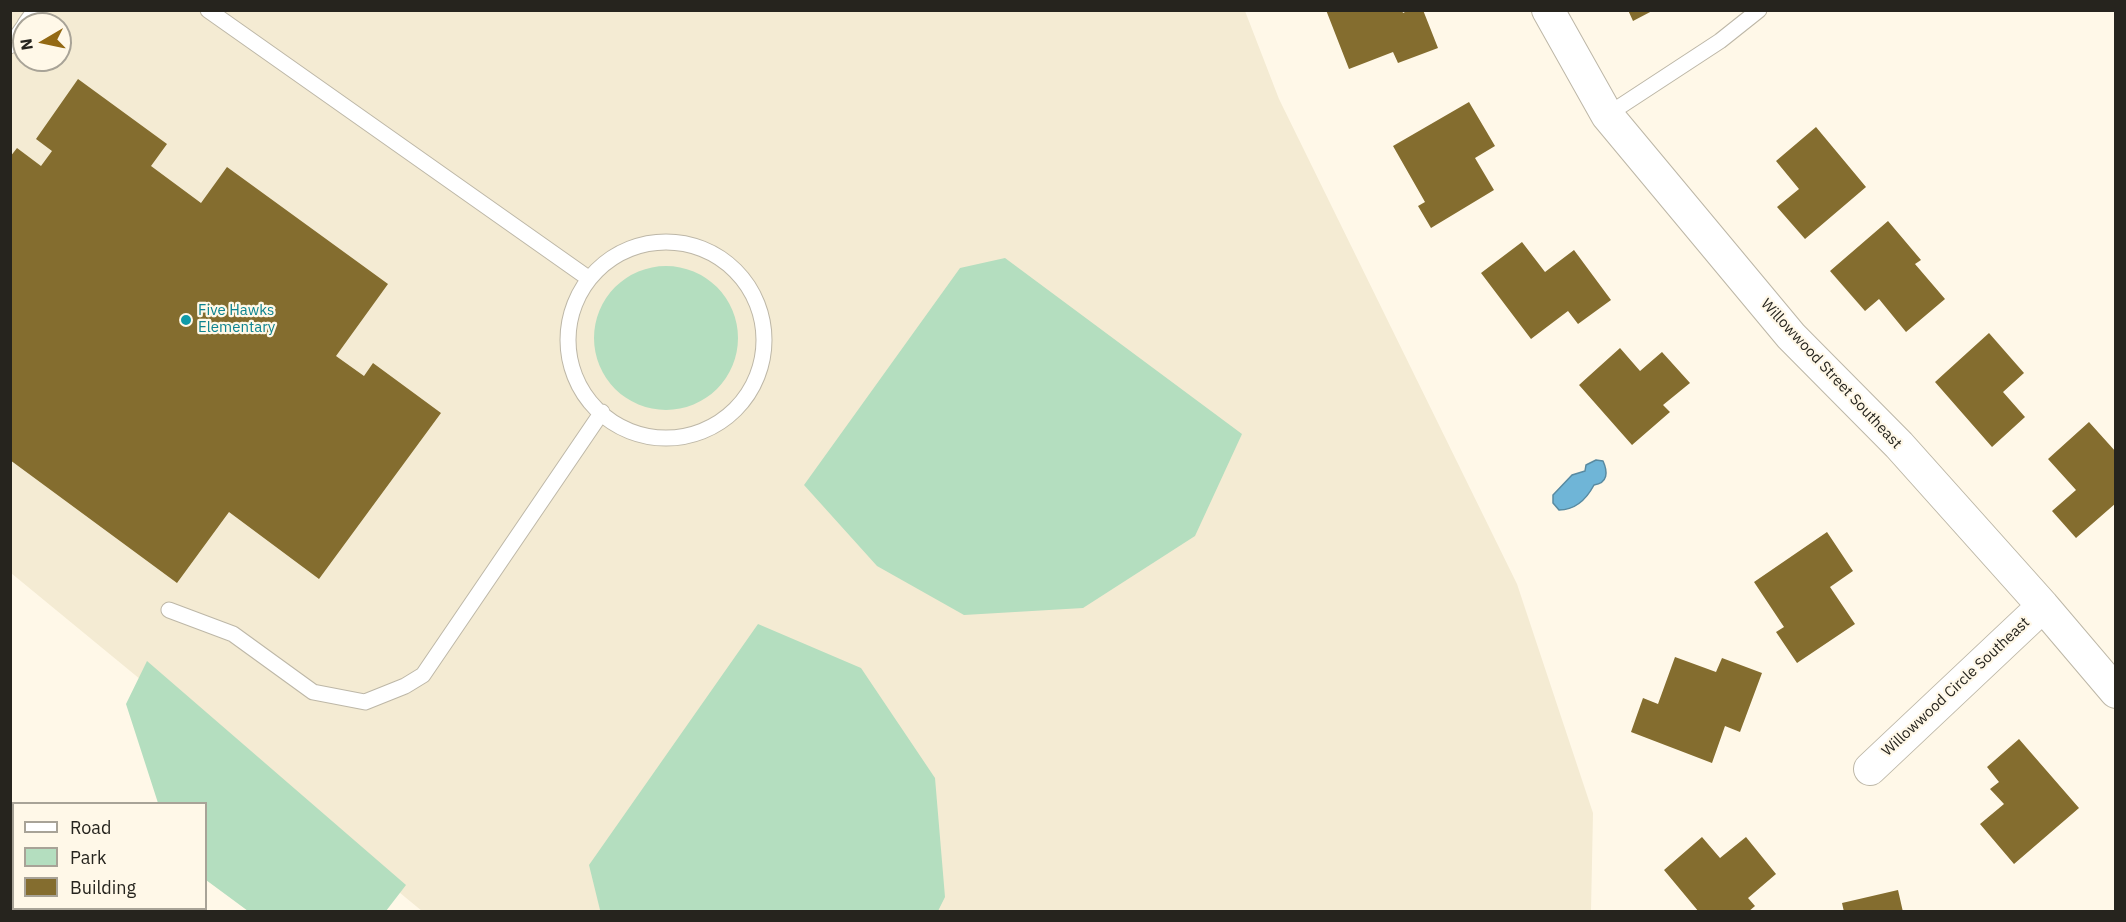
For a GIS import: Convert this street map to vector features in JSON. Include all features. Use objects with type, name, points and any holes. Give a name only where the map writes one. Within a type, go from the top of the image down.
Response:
[{"type":"street","name":"Willowwood Street Southeast","points":[[1548,10],[1607,115],[1791,336],[1899,446],[2043,606],[2115,692]]},
{"type":"street","name":"Willowwood Circle Southeast","points":[[1870,769],[2043,606]]},
{"type":"lane","points":[[208,10],[588,278]]},
{"type":"lane","points":[[1607,115],[1720,41],[1757,12]]},
{"type":"lane","points":[[653,241],[687,242],[719,256],[745,279],[766,335],[760,373],[743,405],[723,423],[688,438],[633,435],[588,403],[572,374],[567,327],[588,278],[614,255],[653,241]]},
{"type":"lane","points":[[169,610],[234,634],[313,692],[365,702],[405,686],[423,675],[602,412]]},
{"type":"shaded area","points":[[10,11],[1245,11],[1279,99],[1517,584],[1593,813],[1591,911],[422,911],[11,573]]},
{"type":"green space","points":[[1005,258],[1242,434],[1195,536],[1083,608],[964,615],[877,566],[804,485],[960,268]]},
{"type":"green space","points":[[666,266],[693,272],[706,278],[717,287],[726,298],[732,311],[738,338],[732,365],[726,378],[717,389],[706,398],[693,404],[666,410],[639,404],[626,398],[615,389],[606,378],[600,365],[594,338],[600,311],[606,298],[615,287],[626,278],[639,272]]},
{"type":"green space","points":[[758,624],[861,668],[935,778],[945,897],[938,911],[603,912],[600,910],[589,865]]},
{"type":"green space","points":[[147,661],[406,885],[386,911],[248,911],[207,881],[207,802],[158,802],[126,704]]},
{"type":"water","points":[[1596,460],[1603,461],[1606,469],[1606,476],[1602,482],[1594,485],[1580,503],[1565,510],[1559,510],[1553,503],[1553,495],[1572,475],[1585,471],[1586,465]]},
{"type":"building","points":[[1326,10],[1402,10],[1403,13],[1409,10],[1423,10],[1438,48],[1398,63],[1393,52],[1349,69]]},
{"type":"building","points":[[1628,10],[1654,10],[1633,21]]},
{"type":"building","name":"Five Hawks Elementary","points":[[78,79],[167,144],[151,166],[201,203],[227,167],[388,284],[336,356],[364,376],[373,363],[441,413],[319,579],[229,512],[177,583],[10,460],[10,157],[17,148],[41,166],[52,151],[36,139]]},
{"type":"building","points":[[1469,102],[1495,146],[1475,158],[1494,190],[1431,228],[1418,206],[1425,202],[1393,146]]},
{"type":"building","points":[[1816,127],[1866,187],[1805,239],[1777,207],[1799,189],[1776,161]]},
{"type":"building","points":[[1888,221],[1921,260],[1915,264],[1945,299],[1906,332],[1879,299],[1865,311],[1830,271]]},
{"type":"building","points":[[1522,242],[1545,272],[1574,250],[1611,300],[1578,324],[1568,311],[1531,339],[1481,273]]},
{"type":"building","points":[[1989,333],[2024,373],[2003,392],[2025,417],[1992,447],[1935,382]]},
{"type":"building","points":[[1620,348],[1640,371],[1662,352],[1690,383],[1663,405],[1670,412],[1632,445],[1579,385]]},
{"type":"building","points":[[2089,422],[2116,452],[2116,503],[2076,538],[2052,511],[2076,490],[2048,459]]},
{"type":"building","points":[[1827,532],[1853,571],[1830,587],[1855,624],[1797,663],[1776,632],[1784,627],[1754,582]]},
{"type":"building","points":[[1675,657],[1716,672],[1722,658],[1762,673],[1740,732],[1725,726],[1712,763],[1631,732],[1643,698],[1658,704]]},
{"type":"building","points":[[2019,739],[2079,808],[2014,864],[1980,824],[2004,804],[1990,789],[1999,782],[1987,767]]},
{"type":"building","points":[[1702,837],[1720,858],[1746,837],[1776,874],[1748,898],[1755,906],[1748,912],[1699,912],[1664,870]]},
{"type":"building","points":[[1898,890],[1903,912],[1844,912],[1842,903]]},
{"type":"place","name":"Five Hawks Elementary","points":[[186,320]]}]
